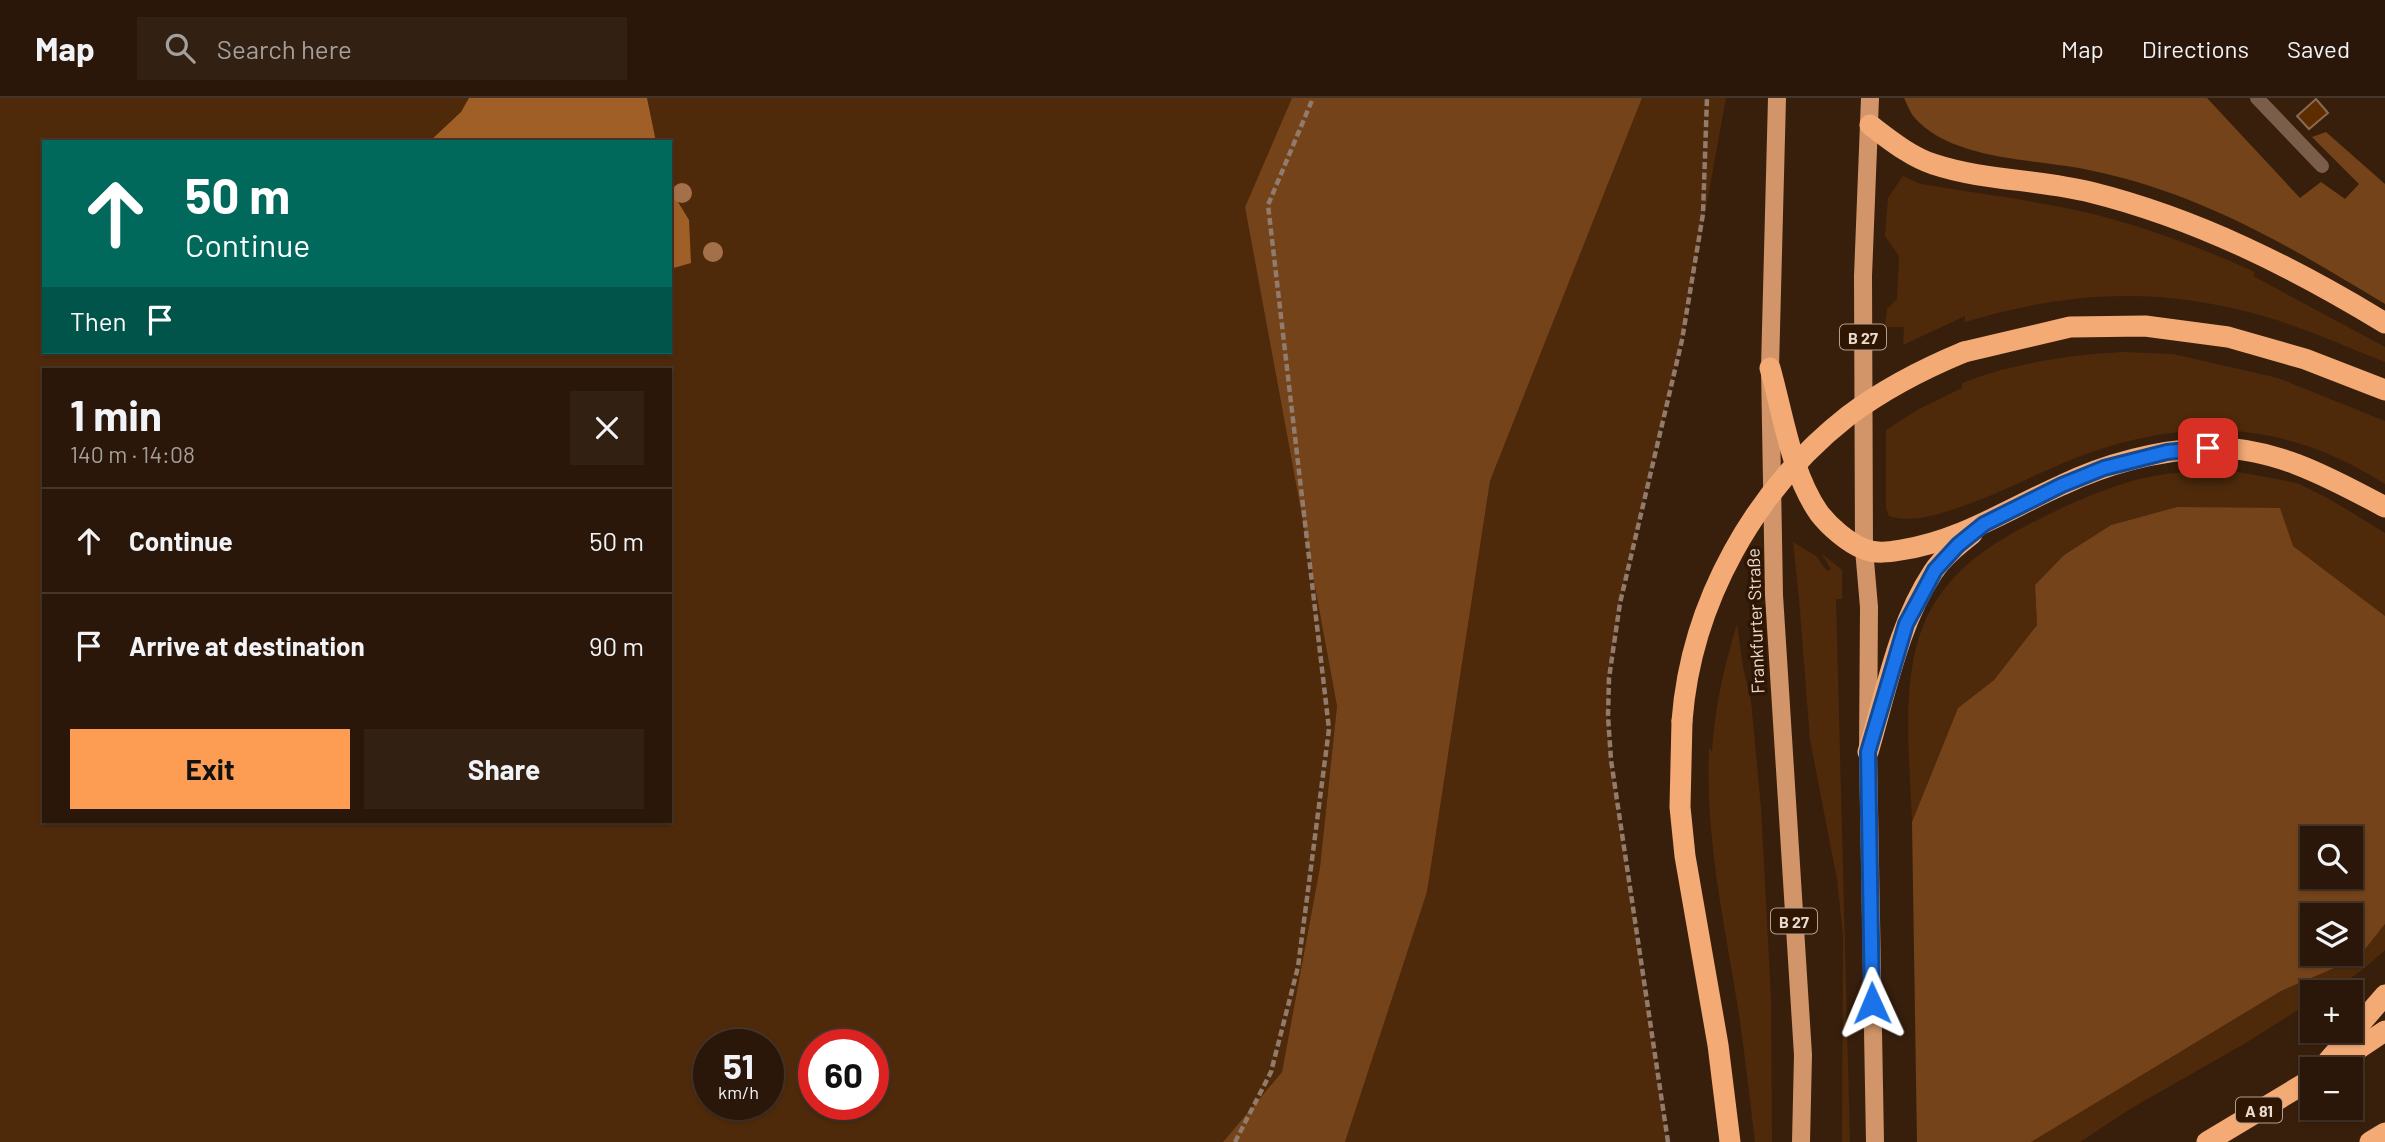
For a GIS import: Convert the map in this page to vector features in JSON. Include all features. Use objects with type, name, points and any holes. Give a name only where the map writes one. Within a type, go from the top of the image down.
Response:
[{"type":"highway","points":[[1870,125],[1901,148],[1931,164],[1982,175],[2088,191],[2181,219],[2293,271],[2385,323]]},
{"type":"highway","points":[[1730,1142],[1718,1045],[1685,856],[1680,807],[1682,721],[1694,648],[1707,607],[1729,560],[1780,482],[1825,436],[1850,415],[1902,380],[1964,352],[2070,327],[2145,326],[2228,337],[2305,359],[2385,390]]},
{"type":"highway","name":"B 27","points":[[1770,368],[1801,481],[1820,514],[1843,536],[1864,550]]},
{"type":"highway","points":[[1864,550],[1884,552],[1923,546],[1984,524],[2062,485],[2104,468],[2167,452],[2208,448],[2245,451],[2293,463],[2317,471],[2385,507]]},
{"type":"highway","points":[[1868,752],[1906,624],[1920,595],[1935,570],[1958,545],[1984,524]]},
{"type":"highway","points":[[2331,1057],[2385,995]]},
{"type":"highway","points":[[2345,1057],[2385,1031]]},
{"type":"highway","name":"A 81","points":[[2207,1142],[2300,1086]]},
{"type":"highway","points":[[2370,1142],[2385,1133]]},
{"type":"main road","name":"Frankfurter Straße","points":[[1777,98],[1770,368],[1775,621],[1803,1055],[1801,1142]]},
{"type":"main road","name":"B 27","points":[[1870,98],[1863,276],[1864,550],[1869,607],[1868,752],[1875,1142]]},
{"type":"lane","points":[[2257,98],[2322,166]]},
{"type":"path","points":[[1235,1142],[1271,1072],[1298,967],[1329,729],[1268,205],[1313,98]]},
{"type":"path","points":[[1668,1142],[1611,760],[1609,678],[1620,603],[1682,340],[1703,214],[1707,98]]},
{"type":"shaded area","points":[[0,98],[1292,98],[1245,207],[1337,706],[1320,867],[1282,1072],[1223,1142],[0,1142]]},
{"type":"shaded area","points":[[469,98],[647,98],[656,140],[431,140],[461,112]]},
{"type":"shaded area","points":[[1292,98],[1642,98],[1490,481],[1427,892],[1345,1142],[1223,1142],[1282,1072],[1320,867],[1337,706],[1245,207]]},
{"type":"shaded area","points":[[1642,98],[1726,98],[1682,340],[1620,603],[1609,678],[1611,760],[1668,1142],[1345,1142],[1427,892],[1490,481]]},
{"type":"shaded area","points":[[1904,98],[2207,98],[2300,198],[2321,182],[2345,199],[2359,184],[2312,137],[2326,132],[2385,184],[2385,304],[2276,240],[2162,190],[2079,168],[1991,155],[1948,141],[1929,131],[1914,117]]},
{"type":"shaded area","points":[[1903,176],[1921,184],[2097,215],[2197,248],[2255,272],[2253,276],[2385,347],[2385,362],[2270,318],[2231,308],[2154,297],[2080,298],[2042,303],[1965,322],[1965,316],[1903,345],[1904,327],[1885,327],[1887,309],[1897,299],[1899,256],[1885,236],[1888,198]]},
{"type":"shaded area","points":[[672,192],[689,220],[691,263],[672,268]]},
{"type":"shaded area","points":[[2123,352],[2173,354],[2278,378],[2385,421],[2385,484],[2314,448],[2278,438],[2204,430],[2128,441],[2089,453],[1987,497],[1938,514],[1912,519],[1889,516],[1886,508],[1886,430],[1917,410],[1962,388],[1962,383],[1982,376],[2041,361]]},
{"type":"shaded area","points":[[2228,470],[2297,483],[2385,533],[2385,616],[2293,546],[2177,507],[2111,525],[2064,555],[2035,585],[2037,625],[1994,680],[1958,708],[1912,822],[1908,723],[1911,673],[1928,615],[1956,576],[1983,552],[2016,531],[2095,494],[2156,476]]},
{"type":"shaded area","points":[[2177,507],[2280,508],[2293,546],[2385,616],[2385,924],[2363,952],[2363,903],[2300,903],[2300,966],[2339,966],[2307,980],[2300,980],[2300,983],[2281,991],[2031,1142],[1917,1142],[1912,822],[1958,708],[1994,680],[2037,625],[2035,585],[2064,555],[2111,525]]},
{"type":"shaded area","points":[[1793,542],[1816,556],[1827,571],[1831,569],[1821,553],[1842,570],[1842,599],[1836,599],[1850,1142],[1842,1142],[1843,936],[1837,879],[1810,740]]},
{"type":"shaded area","points":[[1737,624],[1751,701],[1761,808],[1771,998],[1772,1142],[1755,1142],[1739,1014],[1717,882],[1710,815],[1709,748],[1712,751],[1721,687]]},
{"type":"shaded area","points":[[2385,924],[2385,950],[2351,978],[2307,980],[2339,966],[2363,966],[2363,952]]},
{"type":"shaded area","points":[[2300,983],[2300,1009],[2244,1044],[2130,1109],[2080,1142],[2031,1142],[2281,991]]},
{"type":"building","points":[[2316,99],[2328,113],[2309,129],[2297,116]]},
{"type":"route","points":[[1872,1003],[1868,752],[1906,624],[1935,570],[1958,545],[1984,524],[2062,485],[2104,468],[2167,452],[2208,448]]}]
